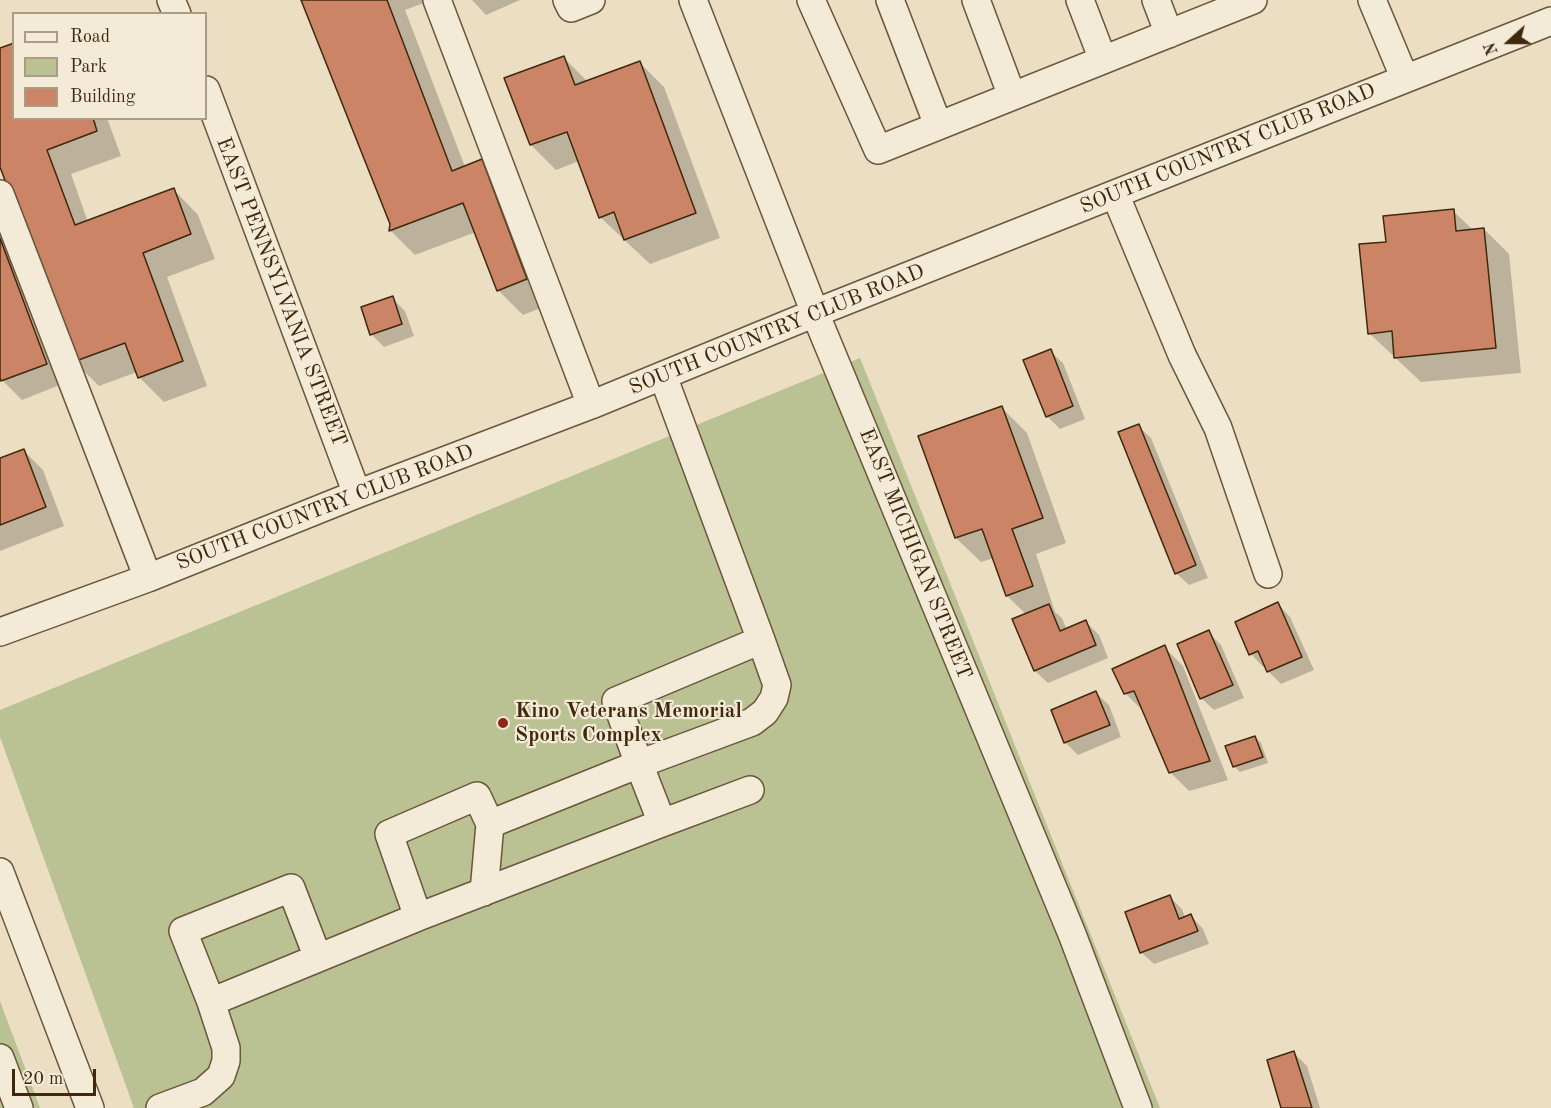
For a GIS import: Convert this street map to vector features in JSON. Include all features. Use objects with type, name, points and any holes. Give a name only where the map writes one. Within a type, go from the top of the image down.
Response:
[{"type":"street","points":[[437,0],[591,405]]},
{"type":"street","points":[[567,0],[571,8],[591,0]]},
{"type":"street","name":"EAST MICHIGAN STREET","points":[[693,0],[815,313],[1072,934],[1138,1108]]},
{"type":"street","points":[[811,0],[878,150],[1249,1]]},
{"type":"street","points":[[890,0],[939,125]]},
{"type":"street","points":[[976,0],[1012,96]]},
{"type":"street","points":[[1080,0],[1103,60]]},
{"type":"street","points":[[1156,0],[1169,34]]},
{"type":"street","points":[[1372,0],[1405,79]]},
{"type":"street","name":"SOUTH COUNTRY CLUB ROAD","points":[[0,632],[148,578],[357,494],[591,405],[815,313],[1551,21]]},
{"type":"street","name":"EAST PENNSYLVANIA STREET","points":[[207,93],[357,494]]},
{"type":"street","points":[[0,194],[148,578]]},
{"type":"street","points":[[1115,194],[1182,355],[1218,428],[1268,574]]},
{"type":"street","points":[[490,824],[639,764],[752,722],[765,712],[774,698],[777,685],[663,376]]},
{"type":"street","points":[[662,823],[616,701],[761,640]]},
{"type":"street","points":[[211,1002],[418,917],[750,790]]},
{"type":"street","points":[[418,917],[389,834],[477,796],[490,824],[484,892]]},
{"type":"street","points":[[0,872],[90,1108]]},
{"type":"street","points":[[160,1108],[203,1092],[221,1076],[226,1061],[226,1048],[211,1002],[183,931],[291,888],[318,958]]},
{"type":"street","points":[[0,1058],[19,1108]]},
{"type":"green space","name":"Kino Veterans Memorial Sports Complex","points":[[860,358],[1160,1108],[134,1108],[0,737],[0,710]]},
{"type":"green space","points":[[0,1001],[40,1108],[0,1108]]},
{"type":"building","points":[[301,0],[387,0],[452,171],[482,159],[527,279],[497,291],[463,203],[389,231],[390,224]]},
{"type":"building","points":[[12,44],[12,120],[94,120],[97,131],[47,150],[75,225],[174,188],[191,234],[143,253],[183,361],[138,378],[125,343],[73,362],[0,167],[0,48]]},
{"type":"building","points":[[564,56],[575,85],[640,61],[696,213],[624,240],[614,212],[599,218],[567,132],[530,145],[504,78]]},
{"type":"building","points":[[1454,209],[1456,231],[1484,228],[1496,348],[1394,358],[1392,331],[1368,334],[1359,244],[1386,242],[1383,216]]},
{"type":"building","points":[[0,238],[47,364],[1,381],[0,378]]},
{"type":"building","points":[[393,296],[402,324],[370,335],[361,307]]},
{"type":"building","points":[[1051,349],[1073,406],[1046,417],[1023,360]]},
{"type":"building","points":[[1002,406],[1043,518],[1012,529],[1033,586],[1006,596],[982,529],[955,538],[918,436]]},
{"type":"building","points":[[1139,424],[1196,565],[1175,574],[1118,432]]},
{"type":"building","points":[[24,449],[46,507],[0,525],[0,458]]},
{"type":"building","points":[[1278,602],[1302,657],[1267,672],[1258,651],[1249,655],[1235,622]]},
{"type":"building","points":[[1049,604],[1060,631],[1086,620],[1096,645],[1034,671],[1012,619]]},
{"type":"building","points":[[1209,630],[1233,685],[1200,699],[1177,644]]},
{"type":"building","points":[[1165,645],[1210,761],[1169,773],[1134,691],[1124,694],[1112,669]]},
{"type":"building","points":[[1096,691],[1110,725],[1064,743],[1051,710]]},
{"type":"building","points":[[1255,736],[1263,757],[1233,767],[1225,746]]},
{"type":"building","points":[[1170,895],[1179,919],[1191,914],[1198,931],[1140,953],[1125,912]]},
{"type":"building","points":[[1294,1051],[1312,1108],[1281,1108],[1267,1060]]},
{"type":"place","name":"Kino Veterans Memorial Sports Complex","points":[[503,723]]}]
